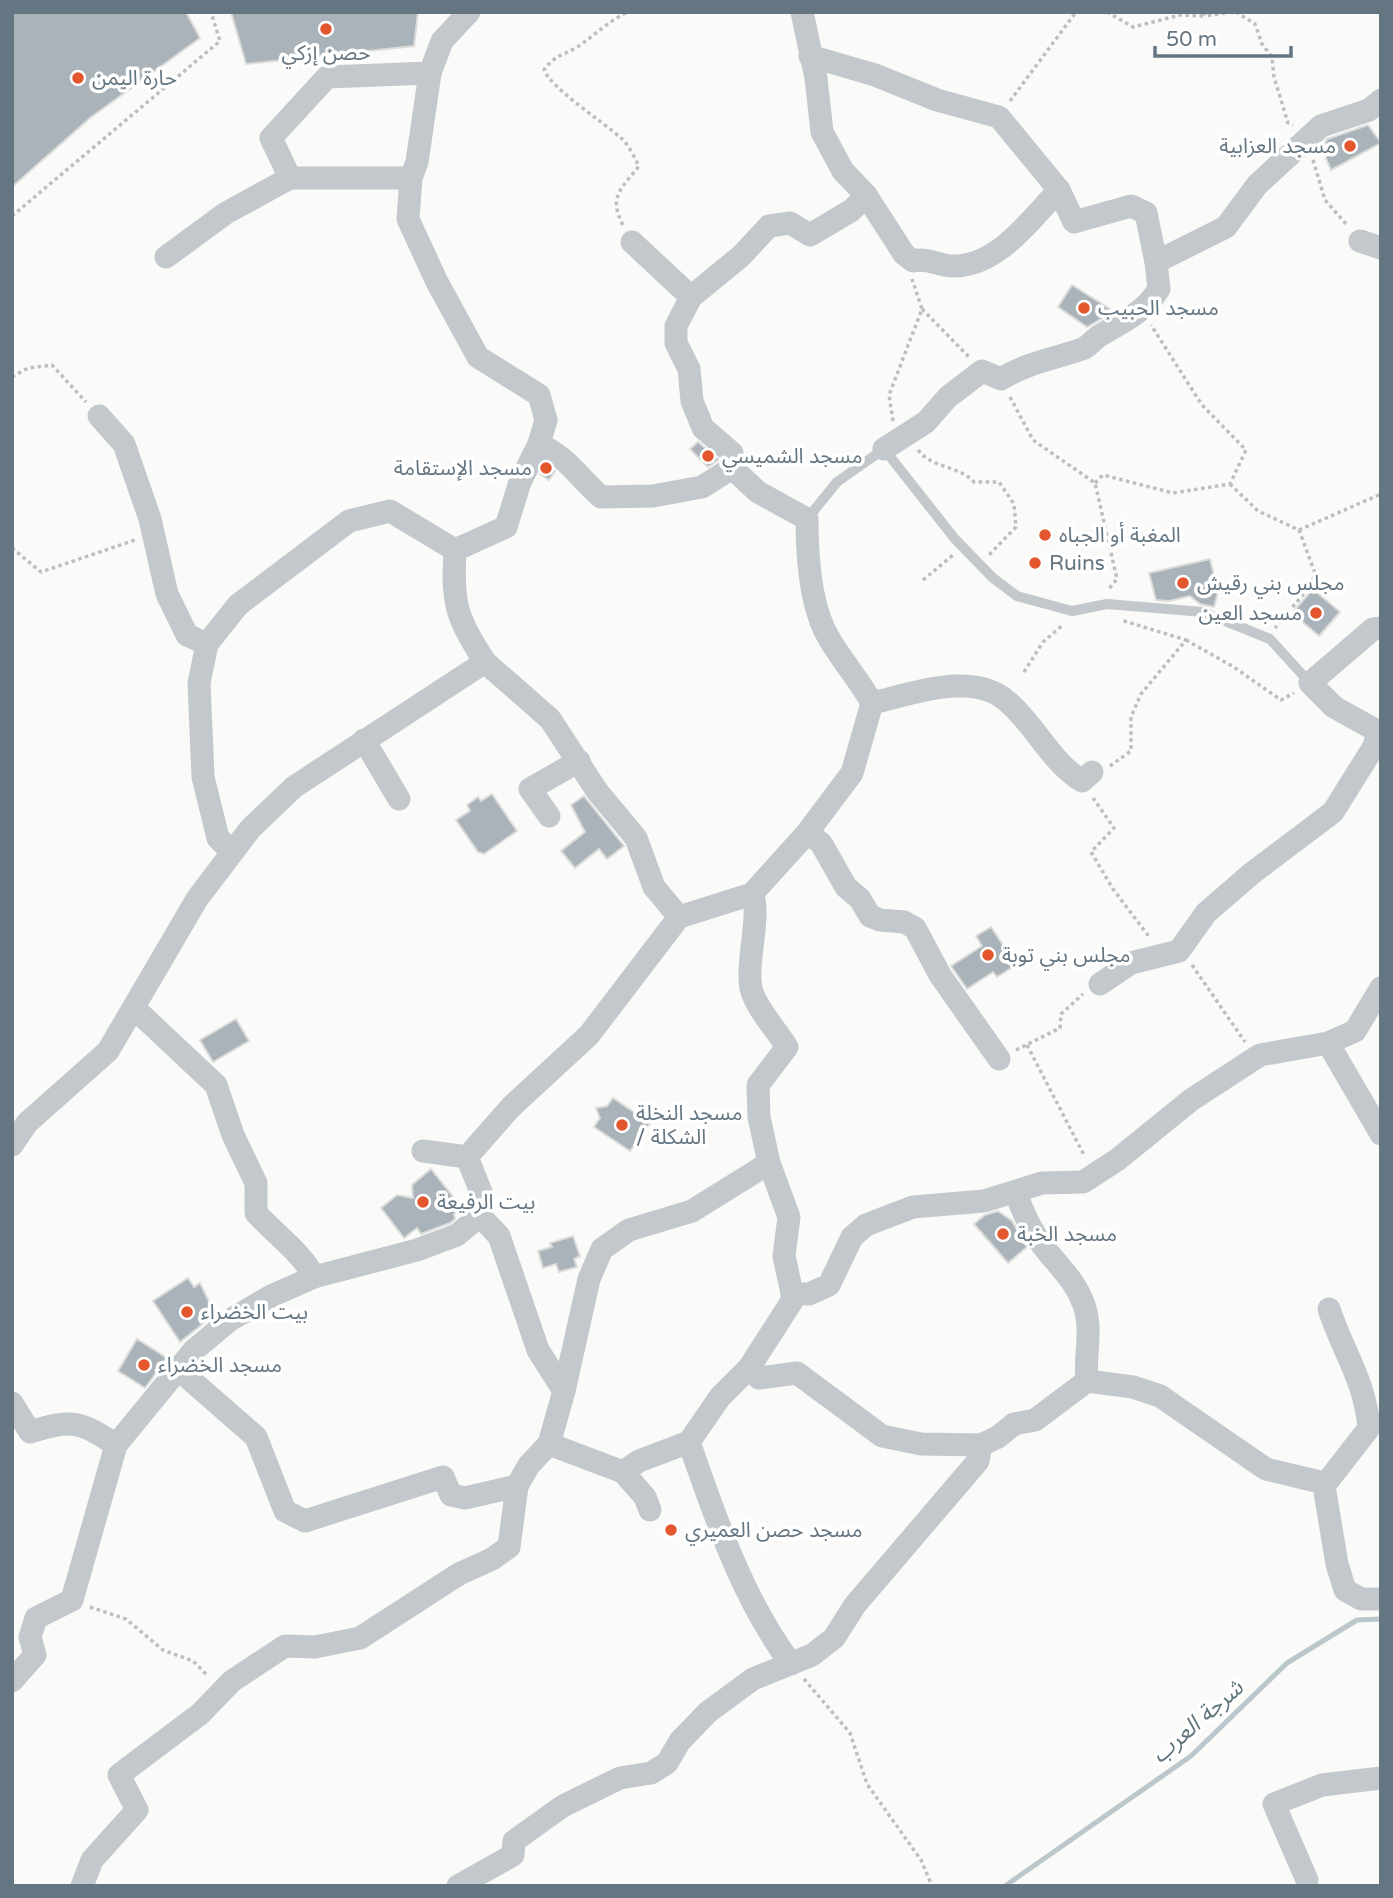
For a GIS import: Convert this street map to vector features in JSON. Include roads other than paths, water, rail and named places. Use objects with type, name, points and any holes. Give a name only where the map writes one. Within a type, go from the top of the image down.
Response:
[{"type":"street","points":[[455,550],[506,527],[520,482],[539,444],[546,420],[539,396],[478,357],[437,282],[408,219],[411,178],[417,162],[430,73],[442,41],[469,12]]},
{"type":"street","points":[[802,12],[822,132],[843,172],[866,195],[904,254],[913,261],[926,258],[943,266],[958,267],[999,252],[1059,190]]},
{"type":"street","points":[[810,56],[875,75],[937,100],[999,117],[1059,190],[1074,222],[1131,206],[1146,213],[1159,289],[1142,311],[1083,349],[1051,358],[1045,364],[992,375],[896,442]]},
{"type":"street","points":[[290,178],[271,138],[327,77],[430,73]]},
{"type":"street","points":[[1156,262],[1226,227],[1258,185],[1321,126],[1369,110],[1381,100]]},
{"type":"street","points":[[166,257],[226,214],[290,178],[411,178]]},
{"type":"street","points":[[467,1157],[511,1107],[604,1018],[679,918],[752,894],[807,833],[852,773],[872,703],[853,669],[828,638],[808,576],[807,519],[758,492],[732,468],[732,453],[704,428],[692,401],[689,369],[676,343],[676,326],[691,297],[741,256],[769,226],[790,223],[810,235],[852,210],[866,195]]},
{"type":"street","points":[[632,242],[691,297]]},
{"type":"street","points":[[99,416],[124,444],[153,533],[172,604],[187,635],[207,644]]},
{"type":"street","points":[[539,444],[563,456],[582,481],[601,496],[653,496],[702,487],[732,468]]},
{"type":"street","points":[[231,851],[218,838],[203,778],[199,683],[207,644],[238,605],[349,521],[390,511],[455,550]]},
{"type":"street","points":[[455,550],[453,594],[463,628],[485,662],[550,719],[597,792],[636,838],[654,887],[679,918]]},
{"type":"street","points":[[1100,984],[1131,963],[1171,952],[1206,913],[1251,874],[1333,812],[1380,732],[1334,707],[1310,683],[1373,629],[1381,628]]},
{"type":"street","points":[[12,1145],[27,1123],[108,1051],[197,899],[231,851],[294,787],[485,662]]},
{"type":"street","points":[[872,703],[931,690],[974,686],[1008,701],[1043,746],[1087,776]]},
{"type":"street","points":[[364,740],[398,799]]},
{"type":"street","points":[[548,816],[530,789],[579,761]]},
{"type":"street","points":[[807,833],[821,843],[846,887],[860,899],[870,916],[880,920],[904,922],[915,928],[940,975],[999,1059]]},
{"type":"street","points":[[623,1472],[639,1461],[689,1442],[720,1397],[749,1368],[792,1301],[785,1256],[789,1217],[769,1163],[759,1117],[758,1085],[787,1048],[752,991],[752,932],[756,903],[752,894]]},
{"type":"street","points":[[792,1293],[809,1294],[829,1285],[852,1237],[866,1226],[913,1207],[984,1201],[1042,1183],[1083,1182],[1191,1100],[1260,1055],[1328,1043],[1354,1031],[1381,988]]},
{"type":"street","points":[[134,1008],[216,1085],[233,1135],[256,1183],[257,1213],[284,1244],[307,1262],[314,1277]]},
{"type":"street","points":[[1328,1043],[1381,1134]]},
{"type":"street","points":[[423,1151],[467,1157]]},
{"type":"street","points":[[12,1681],[35,1655],[30,1637],[36,1618],[72,1600],[116,1445],[177,1368],[230,1320],[271,1296],[314,1277],[417,1250],[457,1235],[480,1216],[483,1197],[467,1157]]},
{"type":"street","points":[[82,1886],[92,1860],[137,1810],[119,1775],[200,1714],[222,1690],[285,1646],[315,1647],[360,1638],[459,1574],[492,1559],[509,1547],[517,1486],[529,1465],[548,1444],[564,1391],[589,1279],[602,1249],[629,1230],[692,1211],[769,1163]]},
{"type":"street","points":[[1016,1193],[1039,1241],[1074,1282],[1085,1308],[1089,1349],[1085,1366],[1087,1381]]},
{"type":"street","points":[[480,1216],[499,1236],[538,1350],[564,1391]]},
{"type":"street","points":[[1324,1486],[1369,1428],[1358,1373],[1337,1334],[1329,1309]]},
{"type":"street","points":[[177,1368],[256,1437],[285,1511],[305,1521],[443,1477],[451,1495],[465,1498],[517,1486]]},
{"type":"street","points":[[749,1368],[759,1378],[797,1373],[882,1436],[921,1444],[981,1445],[998,1437],[1014,1424],[1035,1420],[1087,1381],[1133,1387],[1160,1396],[1266,1469],[1320,1482],[1324,1486],[1345,1590],[1361,1599],[1381,1599]]},
{"type":"street","points":[[12,1403],[30,1432],[60,1423],[84,1424],[116,1445]]},
{"type":"street","points":[[689,1442],[720,1531],[767,1632],[791,1664]]},
{"type":"street","points":[[548,1444],[623,1472],[645,1497],[650,1510]]},
{"type":"street","points":[[458,1886],[513,1855],[514,1841],[563,1806],[620,1778],[652,1773],[667,1763],[680,1741],[708,1712],[753,1679],[812,1655],[834,1638],[855,1605],[978,1461],[981,1445]]},
{"type":"street","points":[[1307,1880],[1274,1804],[1322,1785],[1381,1778]]},
{"type":"lane","points":[[807,519],[837,482],[896,442],[962,546],[1017,596],[1072,611],[1114,605],[1203,612],[1270,639],[1310,683]]},
{"type":"waterway","name":"شرجة العرب","points":[[1005,1886],[1191,1756],[1287,1663],[1357,1620],[1381,1619]]},
{"type":"place","name":"حصن إزكي","points":[[326,29]]},
{"type":"place","name":"حارة اليمن","points":[[78,78]]},
{"type":"place","name":"مسجد العزابية","points":[[1350,146]]},
{"type":"place","name":"مسجد الحبيب","points":[[1084,308]]},
{"type":"place","name":"مسجد الشميسي","points":[[708,456]]},
{"type":"place","name":"مسجد الإستقامة","points":[[546,468]]},
{"type":"place","name":"المغبة أو الجباه","points":[[1045,535]]},
{"type":"place","name":"Ruins","points":[[1035,563]]},
{"type":"place","name":"مجلس بني رقيش","points":[[1183,583]]},
{"type":"place","name":"مسجد العين","points":[[1316,613]]},
{"type":"place","name":"مجلس بني توبة","points":[[988,955]]},
{"type":"place","name":"مسجد النخلة / الشكلة","points":[[622,1125]]},
{"type":"place","name":"بيت الرفيعة","points":[[423,1202]]},
{"type":"place","name":"مسجد الخبة","points":[[1003,1234]]},
{"type":"place","name":"بيت الخضراء","points":[[187,1312]]},
{"type":"place","name":"مسجد الخضراء","points":[[144,1365]]},
{"type":"place","name":"مسجد حصن العميري","points":[[671,1530]]}]
